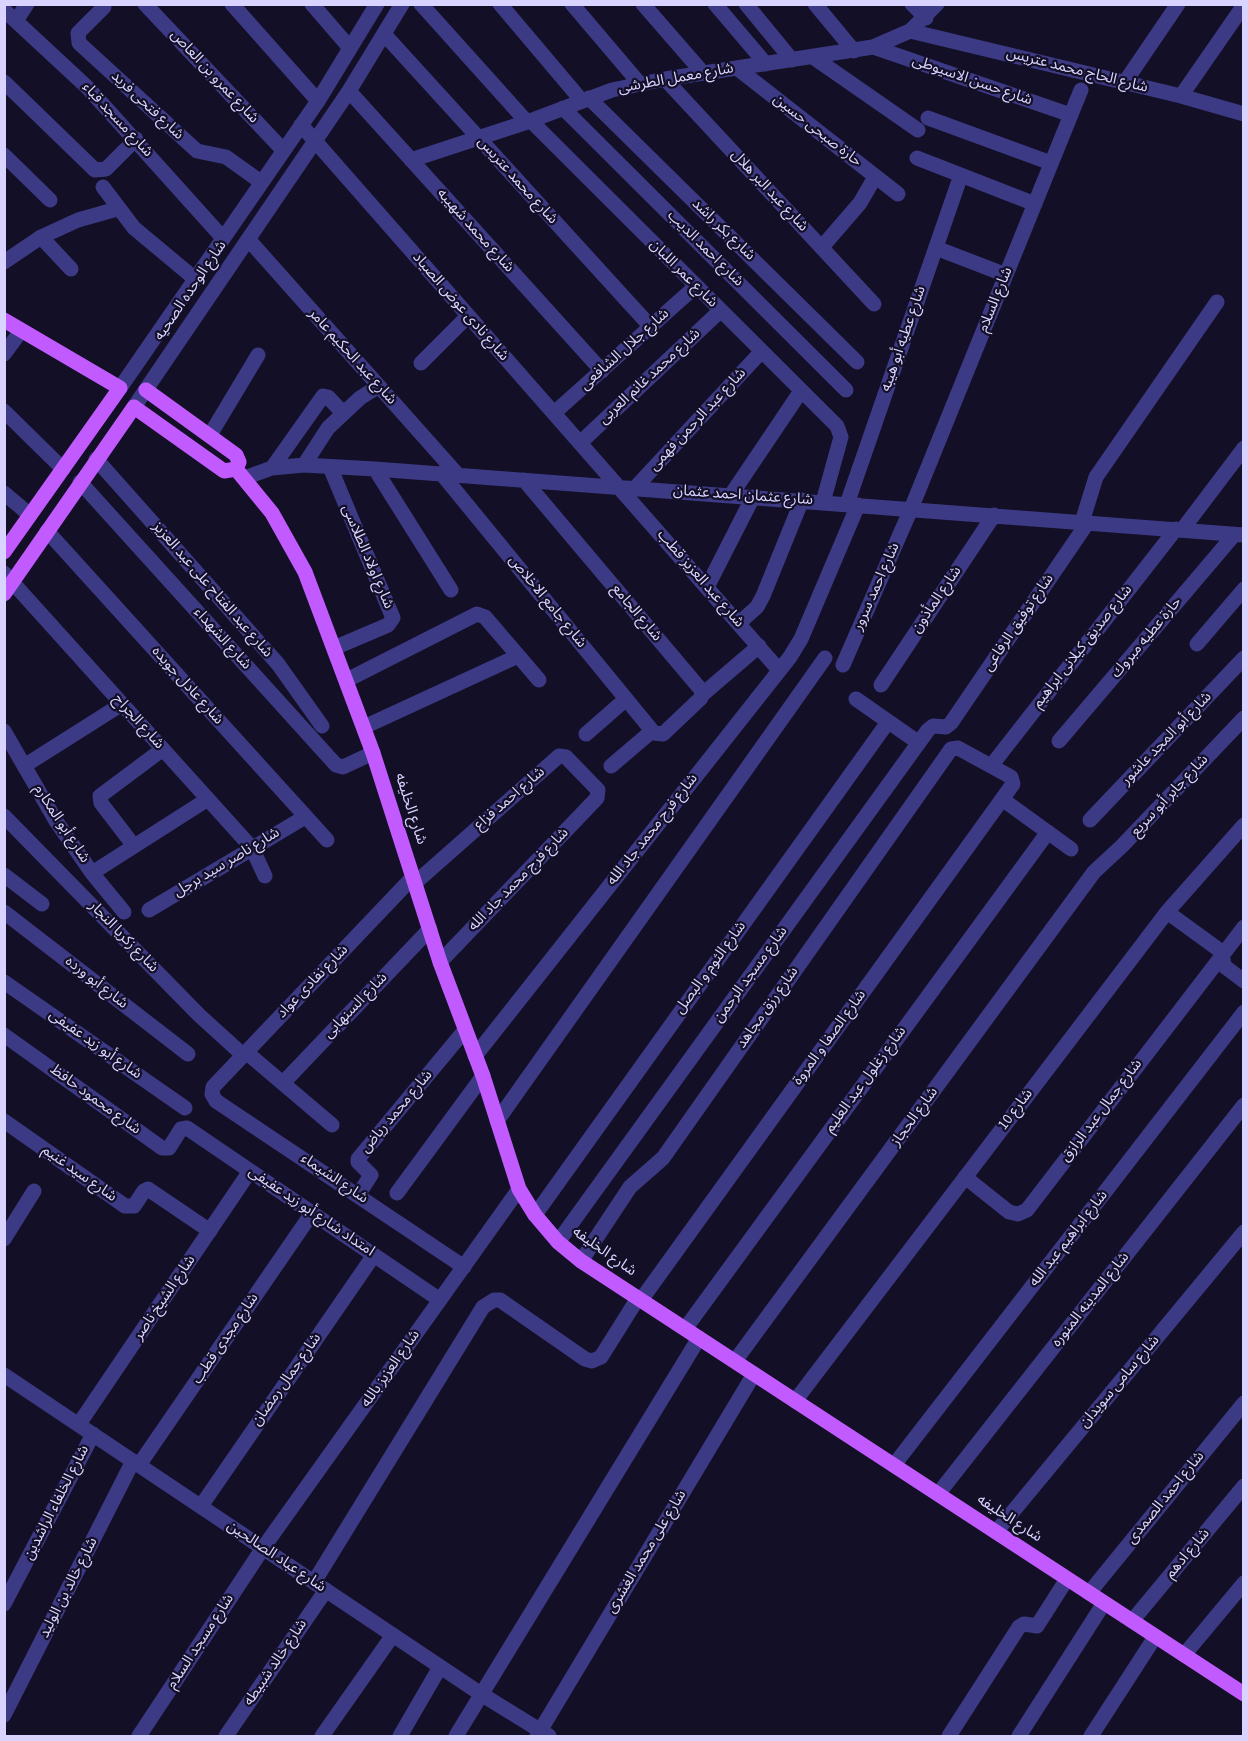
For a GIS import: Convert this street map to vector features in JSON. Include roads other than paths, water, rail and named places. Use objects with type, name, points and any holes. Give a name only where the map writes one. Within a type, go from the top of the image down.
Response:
[{"type":"main road","points":[[4,320],[120,388]]},
{"type":"main road","name":"شارع الوحده الصحيه","points":[[4,552],[120,388]]},
{"type":"main road","name":"شارع الخليفه","points":[[146,390],[236,454],[240,473],[272,513],[295,552],[364,727],[441,962],[483,1076],[519,1189],[535,1215],[558,1242],[581,1261],[1244,1694]]},
{"type":"main road","points":[[134,407],[224,471],[240,473]]},
{"type":"main road","name":"شارع الوحده الصحيه","points":[[7,583],[47,531],[134,407]]},
{"type":"main road","points":[[65,466],[82,479]]},
{"type":"street","points":[[10,16],[27,4]]},
{"type":"street","name":"شارع عمرو بن العاص","points":[[145,4],[283,150]]},
{"type":"street","points":[[232,4],[318,101]]},
{"type":"street","points":[[312,4],[350,48]]},
{"type":"street","name":"شارع الوحده الصحيه","points":[[120,388],[318,101],[377,4]]},
{"type":"street","name":"شارع الوحده الصحيه","points":[[134,407],[349,91],[402,4]]},
{"type":"street","name":"شارع عمر اللبان","points":[[422,4],[529,122],[837,426],[841,437],[823,502]]},
{"type":"street","name":"شارع بكر راشد","points":[[500,4],[586,100],[857,362]]},
{"type":"street","points":[[572,4],[640,84]]},
{"type":"street","points":[[643,4],[703,73]]},
{"type":"street","points":[[715,4],[766,64]]},
{"type":"street","points":[[746,4],[792,60]]},
{"type":"street","points":[[912,4],[926,18]]},
{"type":"street","name":"شارع معمل الطرشى","points":[[411,160],[529,122],[586,100],[640,84],[873,47],[910,31],[926,18],[937,4]]},
{"type":"street","points":[[1125,82],[1178,4]]},
{"type":"street","points":[[1181,96],[1244,5]]},
{"type":"street","name":"شارع فتحى فريد","points":[[104,7],[77,34],[79,43],[197,152],[226,157],[261,182]]},
{"type":"street","points":[[823,7],[854,51]]},
{"type":"street","name":"شارع مسجد قباء","points":[[10,16],[88,88],[222,237]]},
{"type":"street","name":"شارع الحاج محمد عتريس","points":[[910,31],[1125,82],[1244,114]]},
{"type":"street","name":"شارع محمد عتريس","points":[[384,34],[651,327]]},
{"type":"street","name":"شارع حسن الاسيوطى","points":[[873,47],[1071,115]]},
{"type":"street","points":[[813,57],[918,130]]},
{"type":"street","name":"حارة صبحى حسين","points":[[737,68],[898,194]]},
{"type":"street","name":"شارع عبد البر هلال","points":[[665,79],[874,304]]},
{"type":"street","points":[[4,82],[98,171],[105,169],[136,139]]},
{"type":"street","name":"شارع السلام","points":[[911,509],[1081,90]]},
{"type":"street","name":"شارع محمد شهيبه","points":[[349,91],[602,371]]},
{"type":"street","name":"شارع احمد الديب","points":[[563,108],[846,390]]},
{"type":"street","points":[[928,118],[1051,163]]},
{"type":"street","name":"شارع نادى عوض الصياد","points":[[301,125],[580,443],[627,488]]},
{"type":"street","points":[[4,155],[50,200]]},
{"type":"street","points":[[917,158],[1035,204]]},
{"type":"street","name":"شارع عطيه أبو هيبه","points":[[819,597],[853,504],[960,175]]},
{"type":"street","points":[[822,247],[848,219],[875,177]]},
{"type":"street","points":[[103,187],[117,209],[134,228],[194,278]]},
{"type":"street","points":[[4,262],[41,237],[78,220],[117,209]]},
{"type":"street","points":[[41,237],[71,269]]},
{"type":"street","name":"شارع عبد الحكيم عامر","points":[[248,239],[379,387],[449,474]]},
{"type":"street","points":[[936,248],[1006,275]]},
{"type":"street","name":"شارع جلال الشافعى","points":[[554,413],[696,286]]},
{"type":"street","name":"شارع توفيق الرفاعى","points":[[951,723],[1085,522],[1093,486],[1102,467],[1217,302]]},
{"type":"street","name":"شارع محمد غانم العربى","points":[[580,443],[720,310]]},
{"type":"street","points":[[421,363],[468,316]]},
{"type":"street","points":[[4,354],[21,331]]},
{"type":"street","name":"شارع عبد الرحمن فهمى","points":[[627,488],[761,352]]},
{"type":"street","points":[[210,435],[258,355]]},
{"type":"street","points":[[304,465],[316,444],[342,413],[379,387]]},
{"type":"street","points":[[731,495],[801,391]]},
{"type":"street","points":[[272,468],[323,396],[328,397],[342,413]]},
{"type":"street","points":[[4,411],[65,466]]},
{"type":"street","name":"شارع صديق كيلانى ابراهيم","points":[[991,766],[1244,448]]},
{"type":"street","name":"شارع عبد الفتاح على عبد العزيز","points":[[96,459],[278,664],[322,726]]},
{"type":"street","name":"شارع عثمان احمد عثمان","points":[[240,473],[304,465],[375,469],[753,496],[1239,535]]},
{"type":"street","name":"شارع اولاد الطلاسى","points":[[330,467],[393,618],[388,625],[334,648]]},
{"type":"street","points":[[375,469],[451,590]]},
{"type":"street","name":"شارع جامع الاخلاص","points":[[449,474],[652,731]]},
{"type":"street","name":"شارع الشهداء","points":[[82,479],[336,765],[343,767],[373,753]]},
{"type":"street","name":"شارع الجامع","points":[[524,480],[703,694]]},
{"type":"street","name":"شارع عبد العزيز قطب","points":[[627,488],[706,587],[779,670]]},
{"type":"street","points":[[4,493],[30,515]]},
{"type":"street","points":[[706,587],[753,496]]},
{"type":"street","points":[[739,623],[753,612],[764,596],[802,500]]},
{"type":"street","name":"شارع احمد سرور","points":[[843,665],[911,509]]},
{"type":"street","name":"شارع المأذون","points":[[881,685],[994,515]]},
{"type":"street","name":"شارع عادل جويده","points":[[47,531],[327,840]]},
{"type":"street","name":"حارة عطيه مبروك","points":[[1059,741],[1239,535]]},
{"type":"street","name":"شارع الجراح","points":[[7,583],[208,799],[252,849],[265,876]]},
{"type":"street","points":[[1197,644],[1244,589]]},
{"type":"street","name":"شارع فرح محمد جاد الله","points":[[475,1056],[779,670],[801,639],[819,597]]},
{"type":"street","points":[[347,680],[474,614],[485,617],[539,680]]},
{"type":"street","points":[[611,766],[652,731],[663,734],[703,694],[759,646]]},
{"type":"street","points":[[364,727],[518,656]]},
{"type":"street","points":[[497,1121],[825,658]]},
{"type":"street","name":"شارع أبو المجد عاشور","points":[[1090,819],[1244,658]]},
{"type":"street","points":[[586,734],[626,699]]},
{"type":"street","points":[[856,699],[919,744]]},
{"type":"street","points":[[24,766],[122,704]]},
{"type":"street","name":"شارع جابر أبو سريع","points":[[1094,872],[1122,846],[1244,718]]},
{"type":"street","name":"شارع الثوم و البصل","points":[[535,1215],[888,722]]},
{"type":"street","name":"شارع مسجد الرحمن","points":[[558,1242],[929,728],[946,727],[951,723]]},
{"type":"street","name":"شارع أبو المكارم","points":[[4,731],[56,821],[92,873],[124,912]]},
{"type":"street","name":"شارع رزق مجاهد","points":[[581,1261],[630,1187],[663,1158],[950,751],[958,748],[991,766]]},
{"type":"street","points":[[134,846],[101,802],[100,796],[163,749]]},
{"type":"street","name":"شارع احمد فزاع","points":[[415,880],[559,756],[566,757],[596,788],[597,798]]},
{"type":"street","name":"شارع الصفا و المروة","points":[[320,1586],[483,1306],[494,1300],[500,1300],[592,1361],[601,1357],[640,1299],[1013,784],[1009,776],[991,766]]},
{"type":"street","name":"شارع فرج محمد جاد الله","points":[[441,962],[597,798]]},
{"type":"street","points":[[92,873],[208,799]]},
{"type":"street","points":[[1002,799],[1071,849]]},
{"type":"street","name":"شارع زكريا النجار","points":[[4,816],[199,1015],[332,1125]]},
{"type":"street","name":"شارع ناصر سيد برجل","points":[[149,910],[305,817]]},
{"type":"street","name":"شارع 10","points":[[795,1401],[1167,912],[1244,825]]},
{"type":"street","name":"شارع زغلول عبد العليم","points":[[685,1329],[1048,832]]},
{"type":"street","name":"شارع الحجاز","points":[[735,1361],[1094,872]]},
{"type":"street","points":[[4,876],[42,904]]},
{"type":"street","name":"شارع نفادى عواد","points":[[213,1087],[415,880]]},
{"type":"street","name":"شارع أبو ورده","points":[[4,912],[188,1054]]},
{"type":"street","points":[[1167,912],[1222,952],[1224,966],[1244,981]]},
{"type":"street","points":[[1222,952],[1244,927]]},
{"type":"street","name":"شارع السنهابى","points":[[283,1083],[430,929]]},
{"type":"street","name":"شارع جمال عبد الرازق","points":[[965,1177],[1009,1212],[1018,1214],[1027,1210],[1222,952]]},
{"type":"street","name":"شارع أبو زيد عفيفى","points":[[4,982],[186,1108]]},
{"type":"street","name":"شارع ابراهيم عبد الله","points":[[894,1465],[1244,1012]]},
{"type":"street","name":"شارع محمد رياض","points":[[358,1195],[371,1174],[357,1160],[465,1030]]},
{"type":"street","name":"شارع محمود حافظ","points":[[4,1035],[162,1148],[171,1146],[182,1129]]},
{"type":"street","points":[[397,1193],[483,1076]]},
{"type":"street","name":"شارع الشيماء","points":[[213,1087],[212,1094],[216,1101],[464,1266]]},
{"type":"street","name":"شارع المدينه المنوره","points":[[938,1494],[1244,1105]]},
{"type":"street","name":"شارع سيد غنيم","points":[[4,1121],[125,1206],[134,1206],[144,1191],[148,1190],[210,1231]]},
{"type":"street","name":"امتداد شارع أبو زيد عفيفى","points":[[182,1129],[187,1128],[440,1300]]},
{"type":"street","name":"شارع الشيخ ناصر","points":[[79,1424],[250,1171]]},
{"type":"street","name":"شارع العزيز بالله","points":[[263,1548],[519,1189]]},
{"type":"street","points":[[4,1239],[34,1191]]},
{"type":"street","name":"شارع مجدى قطب","points":[[136,1463],[312,1213]]},
{"type":"street","name":"شارع سامى سويدان","points":[[996,1532],[1244,1232]]},
{"type":"street","name":"شارع جمال رمضان","points":[[201,1506],[374,1255]]},
{"type":"street","points":[[456,1737],[699,1338]]},
{"type":"street","name":"شارع على محمد الغشرى","points":[[542,1735],[754,1374]]},
{"type":"street","name":"شارع عباد الصالحين","points":[[4,1375],[542,1735]]},
{"type":"street","name":"شارع احمد الصمدى","points":[[1089,1593],[1244,1403]]},
{"type":"street","name":"شارع الخلفاء الراشدين","points":[[4,1604],[93,1434]]},
{"type":"street","name":"شارع خالد بن الوليد","points":[[4,1715],[136,1463]]},
{"type":"street","name":"شارع ادهم","points":[[1131,1621],[1244,1486]]},
{"type":"street","name":"شارع مسجد السلام","points":[[139,1737],[263,1548]]},
{"type":"street","points":[[949,1737],[1020,1626],[1037,1626],[1067,1579]]},
{"type":"street","points":[[1184,1655],[1244,1583]]},
{"type":"street","name":"شارع خالد شبيطه","points":[[226,1737],[320,1586]]},
{"type":"street","points":[[1019,1737],[1104,1603]]},
{"type":"street","points":[[322,1737],[393,1635]]},
{"type":"street","points":[[1092,1737],[1155,1637]]},
{"type":"street","points":[[400,1737],[440,1667]]}]
